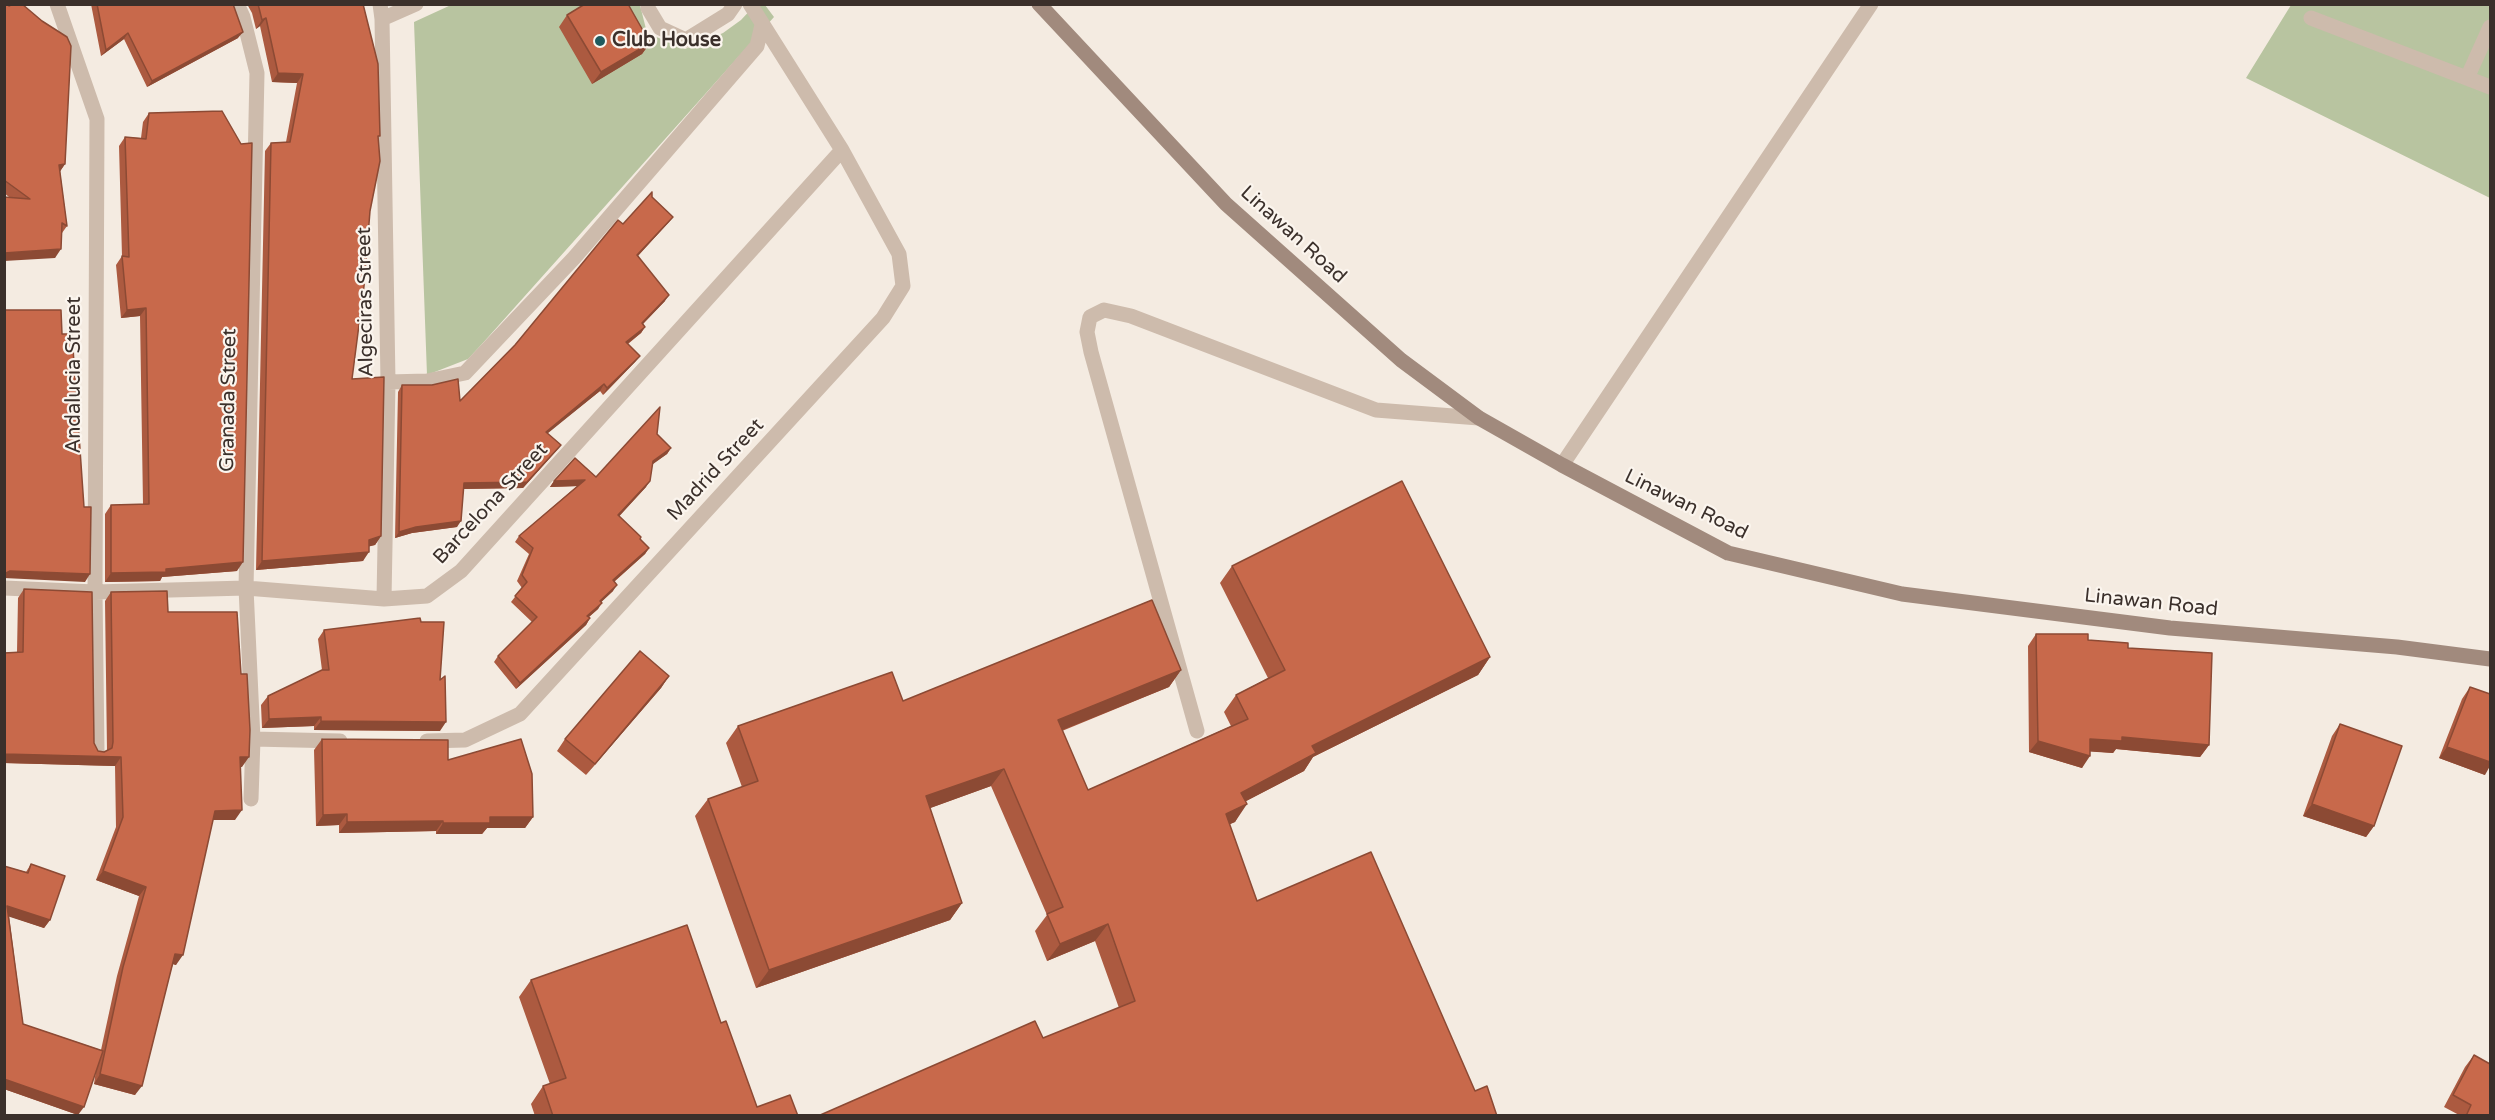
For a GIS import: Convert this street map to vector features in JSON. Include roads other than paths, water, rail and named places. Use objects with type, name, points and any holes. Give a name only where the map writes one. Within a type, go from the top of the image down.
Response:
[{"type":"street","name":"Andalucia Street","points":[[57,4],[97,119],[95,592],[97,752]]},
{"type":"street","name":"Granada Street","points":[[237,4],[243,17],[257,73],[246,588],[254,739],[252,799]]},
{"type":"street","points":[[381,12],[416,4]]},
{"type":"street","points":[[648,4],[660,28],[686,39],[728,14],[735,4]]},
{"type":"street","name":"Madrid Street","points":[[408,742],[465,740],[520,714],[883,318],[903,286],[899,254],[842,150],[750,4]]},
{"type":"street","name":"Linawan Road","points":[[1040,4],[1226,204],[1401,360],[1479,418],[1728,553],[1902,594],[2170,628],[2397,647],[2490,659]]},
{"type":"street","points":[[1562,465],[1870,4]]},
{"type":"street","name":"Algeciras Street","points":[[381,12],[388,382],[384,599]]},
{"type":"street","points":[[2311,18],[2468,76],[2490,87]]},
{"type":"street","points":[[388,382],[427,381],[465,373],[574,258],[757,46],[762,25]]},
{"type":"street","points":[[2468,76],[2490,27]]},
{"type":"street","name":"Barcelona Street","points":[[4,588],[95,592],[246,588],[384,599],[427,596],[461,571],[842,150]]},
{"type":"street","points":[[1197,731],[1091,352],[1087,332],[1090,317],[1104,310],[1131,316],[1376,410],[1479,418]]},
{"type":"street","points":[[254,739],[360,741]]},
{"type":"place","name":"Club House","points":[[600,41]]}]
